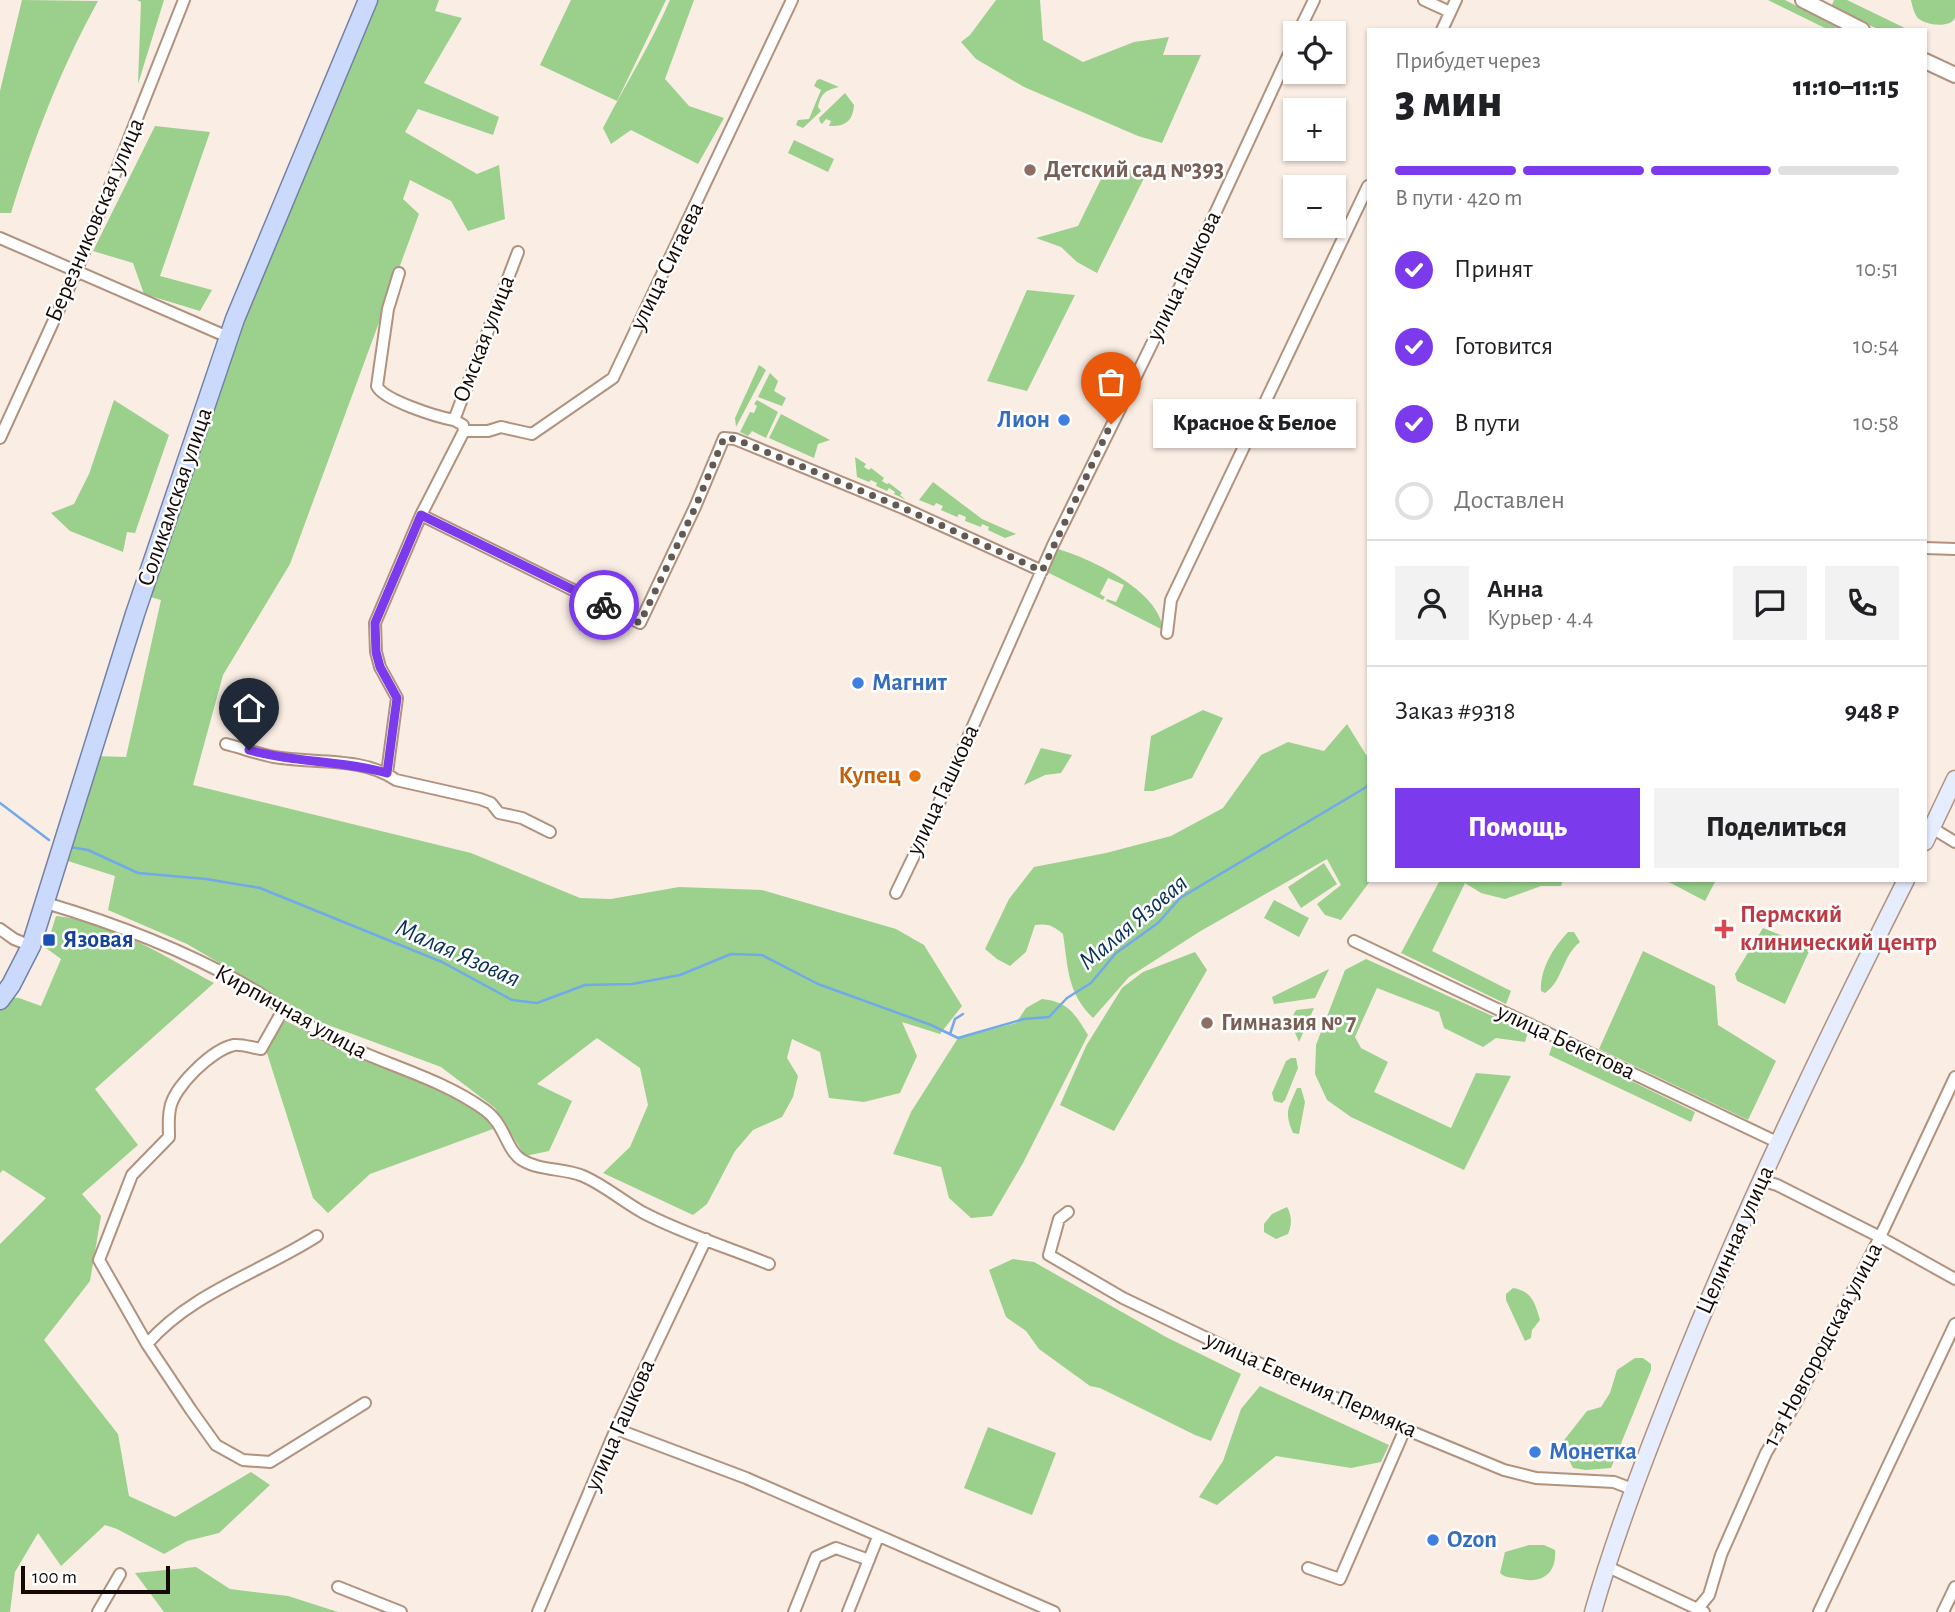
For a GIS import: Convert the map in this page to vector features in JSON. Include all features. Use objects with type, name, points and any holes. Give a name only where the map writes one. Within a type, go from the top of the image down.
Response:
[{"type":"main road","name":"Соликамская улица","points":[[0,1000],[31,946],[46,903],[135,614],[228,337],[368,0]]},
{"type":"main road","points":[[1928,835],[1955,779]]},
{"type":"main road","name":"Целинная улица","points":[[1593,1612],[1632,1489],[1702,1314],[1760,1180],[1831,1028],[1905,882]]},
{"type":"street","name":"Березниковская улица","points":[[0,438],[5,414],[76,272],[184,0]]},
{"type":"street","name":"улица Сигаева","points":[[464,431],[488,431],[501,427],[532,435],[614,378],[792,0]]},
{"type":"street","points":[[1304,21],[1314,0]]},
{"type":"street","points":[[1424,0],[1450,12]]},
{"type":"street","points":[[1444,28],[1456,0]]},
{"type":"street","points":[[1803,0],[1858,28]]},
{"type":"street","points":[[1927,62],[1955,75]]},
{"type":"street","name":"улица Гашкова","points":[[895,892],[934,812],[1042,571],[1199,248],[1283,67]]},
{"type":"street","points":[[1167,633],[1171,600],[1329,273],[1367,188]]},
{"type":"street","points":[[0,238],[228,337]]},
{"type":"street","name":"Омская улица","points":[[387,773],[397,698],[380,667],[376,652],[375,623],[421,515],[464,431],[463,425],[454,420],[518,252]]},
{"type":"street","points":[[399,272],[388,309],[377,386],[383,394],[424,413],[454,420]]},
{"type":"street","points":[[421,515],[640,623],[695,508],[724,438],[735,439],[817,472],[1042,571]]},
{"type":"street","points":[[1927,548],[1955,549]]},
{"type":"street","points":[[226,744],[272,757],[362,766],[387,773],[396,780],[480,799],[491,803],[499,813],[522,818],[550,832]]},
{"type":"street","points":[[1928,835],[1955,842]]},
{"type":"street","name":"Кирпичная улица","points":[[46,903],[76,912],[190,957],[243,984],[338,1041],[461,1094],[488,1111],[500,1124],[513,1152],[522,1160],[579,1174],[600,1184],[642,1212],[706,1239]]},
{"type":"street","points":[[0,929],[31,946]]},
{"type":"street","name":"улица Бекетова","points":[[1354,941],[1779,1143]]},
{"type":"street","points":[[283,1010],[261,1049],[237,1045],[221,1049],[205,1060],[190,1077],[170,1106],[169,1136],[132,1175],[99,1260],[147,1345],[216,1446],[243,1460],[270,1462],[365,1403]]},
{"type":"street","name":"1-я Новгородская улица","points":[[1698,1611],[1709,1595],[1721,1555],[1766,1453],[1794,1406],[1880,1237],[1955,1077]]},
{"type":"street","points":[[1760,1180],[1777,1185],[1880,1237],[1955,1279]]},
{"type":"street","name":"улица Евгения Пермяка","points":[[1068,1212],[1059,1219],[1049,1255],[1123,1298],[1267,1367],[1504,1470],[1536,1478],[1614,1482],[1632,1489]]},
{"type":"street","points":[[147,1345],[164,1325],[230,1283],[287,1255],[317,1236]]},
{"type":"street","points":[[706,1239],[769,1264]]},
{"type":"street","name":"улица Гашкова","points":[[538,1612],[616,1429],[706,1239]]},
{"type":"street","points":[[1819,1612],[1955,1324]]},
{"type":"street","points":[[616,1429],[746,1478],[1054,1612]]},
{"type":"street","points":[[1308,1568],[1340,1579],[1405,1429]]},
{"type":"street","points":[[848,1612],[878,1537]]},
{"type":"street","points":[[794,1612],[816,1557],[836,1548],[869,1560]]},
{"type":"street","points":[[1606,1566],[1698,1611]]},
{"type":"street","points":[[98,1612],[120,1574]]},
{"type":"street","points":[[338,1587],[401,1612]]},
{"type":"street","points":[[1943,1612],[1955,1587]]},
{"type":"green space","points":[[22,0],[98,1],[49,105],[11,213],[0,213],[0,91]]},
{"type":"green space","points":[[137,0],[164,0],[138,84],[141,2]]},
{"type":"green space","points":[[378,0],[439,0],[435,11],[462,18],[424,83],[499,117],[493,135],[418,109],[405,132],[477,174],[499,165],[505,219],[468,231],[451,201],[410,180],[403,199],[419,214],[290,564],[223,675],[193,785],[471,853],[580,898],[611,899],[679,887],[762,890],[896,929],[924,945],[962,1006],[940,1034],[902,1022],[917,1056],[900,1093],[864,1102],[829,1098],[820,1052],[792,1039],[787,1058],[798,1076],[793,1097],[782,1117],[753,1130],[735,1151],[707,1204],[693,1215],[603,1173],[630,1147],[648,1105],[640,1068],[597,1038],[537,1084],[572,1101],[549,1151],[525,1156],[495,1108],[441,1067],[320,1022],[187,944],[108,910],[115,876],[68,861],[95,756],[126,757],[161,600],[147,596],[236,338]]},
{"type":"green space","points":[[571,0],[666,0],[617,101],[540,65]]},
{"type":"green space","points":[[670,0],[694,0],[665,79],[689,106],[724,118],[698,164],[631,130],[611,144],[603,128]]},
{"type":"green space","points":[[996,0],[1040,0],[1043,40],[1083,62],[1134,42],[1169,37],[1163,55],[1201,55],[1162,143],[1138,136],[1024,87],[976,59],[961,42],[970,35]]},
{"type":"green space","points":[[1768,0],[1785,0],[1840,28],[1825,28]]},
{"type":"green space","points":[[1834,0],[1847,0],[1905,28],[1876,28],[1836,10],[1832,5]]},
{"type":"green space","points":[[1911,0],[1955,0],[1955,18],[1942,25],[1920,20]]},
{"type":"green space","points":[[820,79],[839,87],[823,95],[818,107],[821,111],[803,128],[796,125],[798,120],[809,119],[821,90],[814,86]]},
{"type":"green space","points":[[845,93],[854,105],[850,119],[840,125],[829,126],[831,121],[826,119],[822,124],[819,118]]},
{"type":"green space","points":[[155,126],[210,132],[160,276],[212,290],[200,311],[144,294],[133,263],[93,251]]},
{"type":"green space","points":[[794,140],[834,159],[828,172],[788,153]]},
{"type":"green space","points":[[1106,169],[1148,170],[1097,273],[1077,262],[1061,247],[1036,238],[1078,226]]},
{"type":"green space","points":[[1027,290],[1075,295],[1027,391],[987,381]]},
{"type":"green space","points":[[759,365],[766,370],[736,427],[735,418]]},
{"type":"green space","points":[[770,373],[778,381],[774,391],[786,398],[782,406],[758,397]]},
{"type":"green space","points":[[114,400],[169,435],[135,533],[127,532],[123,552],[70,531],[51,513],[74,504],[89,474]]},
{"type":"green space","points":[[757,400],[778,412],[766,438],[752,431],[748,436],[740,432],[750,412],[754,413]]},
{"type":"green space","points":[[781,414],[830,440],[818,444],[814,458],[769,438]]},
{"type":"green space","points":[[855,457],[866,464],[864,467],[869,470],[871,468],[884,478],[882,481],[902,493],[900,495],[906,500],[889,488],[887,491],[876,486],[877,483],[871,480],[869,482],[857,477]]},
{"type":"green space","points":[[933,482],[982,519],[1016,534],[1005,538],[988,530],[989,527],[982,524],[981,527],[965,521],[966,517],[959,514],[957,517],[941,510],[943,506],[936,503],[934,506],[919,500]]},
{"type":"green space","points":[[1055,548],[1086,559],[1136,589],[1159,615],[1163,630],[1106,601],[1116,602],[1124,585],[1108,578],[1100,594],[1105,597],[1103,600],[1045,571]]},
{"type":"green space","points":[[1203,710],[1223,718],[1192,778],[1153,791],[1144,791],[1151,736]]},
{"type":"green space","points":[[1347,724],[1367,756],[1367,882],[1370,882],[1341,920],[1325,915],[1317,904],[1341,885],[1327,859],[1199,932],[1129,977],[1093,1018],[1084,1009],[1073,989],[1063,934],[1057,929],[1047,925],[1035,925],[1026,952],[1010,966],[985,949],[1009,899],[1034,867],[1106,853],[1171,836],[1223,808],[1261,755],[1288,742],[1324,751]]},
{"type":"green space","points":[[1041,748],[1072,755],[1061,773],[1045,775],[1024,785]]},
{"type":"green space","points":[[1324,863],[1337,884],[1301,908],[1288,887]]},
{"type":"green space","points":[[1439,882],[1562,882],[1561,886],[1541,886],[1505,899],[1481,893],[1465,883],[1432,951],[1511,991],[1506,1004],[1401,953]]},
{"type":"green space","points":[[1669,882],[1715,882],[1705,901]]},
{"type":"green space","points":[[1274,900],[1309,918],[1299,937],[1264,918]]},
{"type":"green space","points":[[56,916],[76,919],[117,932],[214,983],[95,1089],[138,1145],[82,1194],[101,1216],[90,1281],[44,1340],[118,1434],[129,1496],[175,1517],[251,1472],[270,1485],[219,1533],[187,1541],[164,1554],[105,1525],[61,1566],[38,1533],[15,1572],[10,1612],[0,1612],[0,1244],[46,1198],[3,1170],[0,1173],[0,1008],[8,997],[41,1006],[61,959],[46,948]]},
{"type":"green space","points":[[1763,928],[1811,947],[1785,1004],[1737,981],[1735,974]]},
{"type":"green space","points":[[1568,932],[1574,932],[1580,942],[1569,954],[1556,982],[1545,993],[1541,991],[1541,983],[1545,967]]},
{"type":"green space","points":[[1643,951],[1715,986],[1718,1025],[1776,1061],[1748,1120],[1599,1049]]},
{"type":"green space","points":[[1195,952],[1207,970],[1114,1131],[1060,1105],[1086,1046],[1122,988],[1143,972]]},
{"type":"green space","points":[[1366,959],[1528,1032],[1525,1042],[1496,1038],[1483,1047],[1444,1028],[1439,1012],[1377,988],[1355,1037],[1361,1048],[1388,1062],[1374,1092],[1451,1128],[1476,1073],[1511,1076],[1464,1170],[1351,1117],[1327,1100],[1315,1074],[1316,1045],[1345,970]]},
{"type":"green space","points":[[1329,969],[1315,998],[1274,1004],[1272,997]]},
{"type":"green space","points":[[1042,999],[1065,1006],[1088,1035],[1023,1163],[992,1216],[971,1218],[949,1198],[941,1167],[893,1154],[911,1112],[958,1038],[1016,1023],[1026,1008]]},
{"type":"green space","points":[[1314,1008],[1299,1042],[1290,1021],[1296,1010]]},
{"type":"green space","points":[[284,1020],[327,1042],[459,1097],[484,1113],[493,1129],[370,1174],[328,1213],[313,1198],[266,1050]]},
{"type":"green space","points":[[1553,1043],[1695,1112],[1691,1122],[1549,1055]]},
{"type":"green space","points":[[1296,1058],[1298,1068],[1285,1100],[1282,1103],[1274,1101],[1272,1093],[1286,1061]]},
{"type":"green space","points":[[1297,1088],[1301,1088],[1305,1102],[1299,1134],[1293,1133],[1288,1115]]},
{"type":"green space","points":[[1287,1207],[1291,1220],[1288,1234],[1276,1239],[1264,1232],[1264,1224],[1272,1214]]},
{"type":"green space","points":[[1013,1259],[1034,1262],[1166,1337],[1241,1374],[1211,1441],[1100,1388],[1090,1386],[1039,1349],[1026,1331],[1006,1317],[989,1270]]},
{"type":"green space","points":[[1513,1288],[1529,1295],[1540,1320],[1532,1330],[1531,1338],[1525,1341],[1506,1300],[1506,1294]]},
{"type":"green space","points":[[1635,1358],[1643,1358],[1651,1364],[1651,1370],[1611,1468],[1573,1468],[1561,1444],[1587,1411],[1601,1407],[1610,1393],[1617,1370]]},
{"type":"green space","points":[[1260,1386],[1389,1445],[1381,1462],[1351,1468],[1276,1456],[1217,1505],[1199,1497],[1223,1461],[1241,1409]]},
{"type":"green space","points":[[988,1427],[1056,1453],[1032,1515],[964,1488]]},
{"type":"green space","points":[[1529,1545],[1544,1545],[1555,1550],[1553,1565],[1547,1575],[1529,1580],[1507,1577],[1500,1573],[1505,1552]]},
{"type":"green space","points":[[196,1567],[230,1589],[288,1596],[338,1612],[164,1612],[135,1573]]},
{"type":"waterway","name":"Малая Язовая","points":[[70,847],[88,850],[138,873],[206,879],[260,888],[442,962],[512,1000],[537,1003],[585,985],[632,984],[680,975],[731,954],[762,955],[818,984],[931,1025],[958,1038],[1024,1019],[1049,1017],[1067,998],[1091,983],[1116,953],[1158,923],[1180,898],[1367,787]]},
{"type":"waterway","name":"Малая Язовая","points":[[0,803],[49,840]]},
{"type":"waterway","name":"Малая Язовая","points":[[950,1034],[955,1019],[963,1014]]},
{"type":"way so far","points":[[604,605],[640,623],[695,508],[724,438],[735,439],[817,472],[1042,571],[1111,424]]},
{"type":"place","name":"Детский сад №393","points":[[1030,170]]},
{"type":"place","name":"Лион","points":[[1064,420]]},
{"type":"place","name":"Красное & Белое","points":[[1111,424]]},
{"type":"place","name":"Магнит","points":[[858,683]]},
{"type":"place","name":"Купец","points":[[915,776]]},
{"type":"place","name":"Пермский клинический центр","points":[[1724,929]]},
{"type":"place","name":"Язовая","points":[[49,940]]},
{"type":"place","name":"Гимназия № 7","points":[[1207,1023]]},
{"type":"place","name":"Монетка","points":[[1535,1452]]},
{"type":"place","name":"Ozon","points":[[1433,1540]]},
{"type":"route","points":[[249,750],[272,757],[362,766],[387,773],[397,698],[380,667],[374,635],[375,623],[421,515],[604,605]]}]
